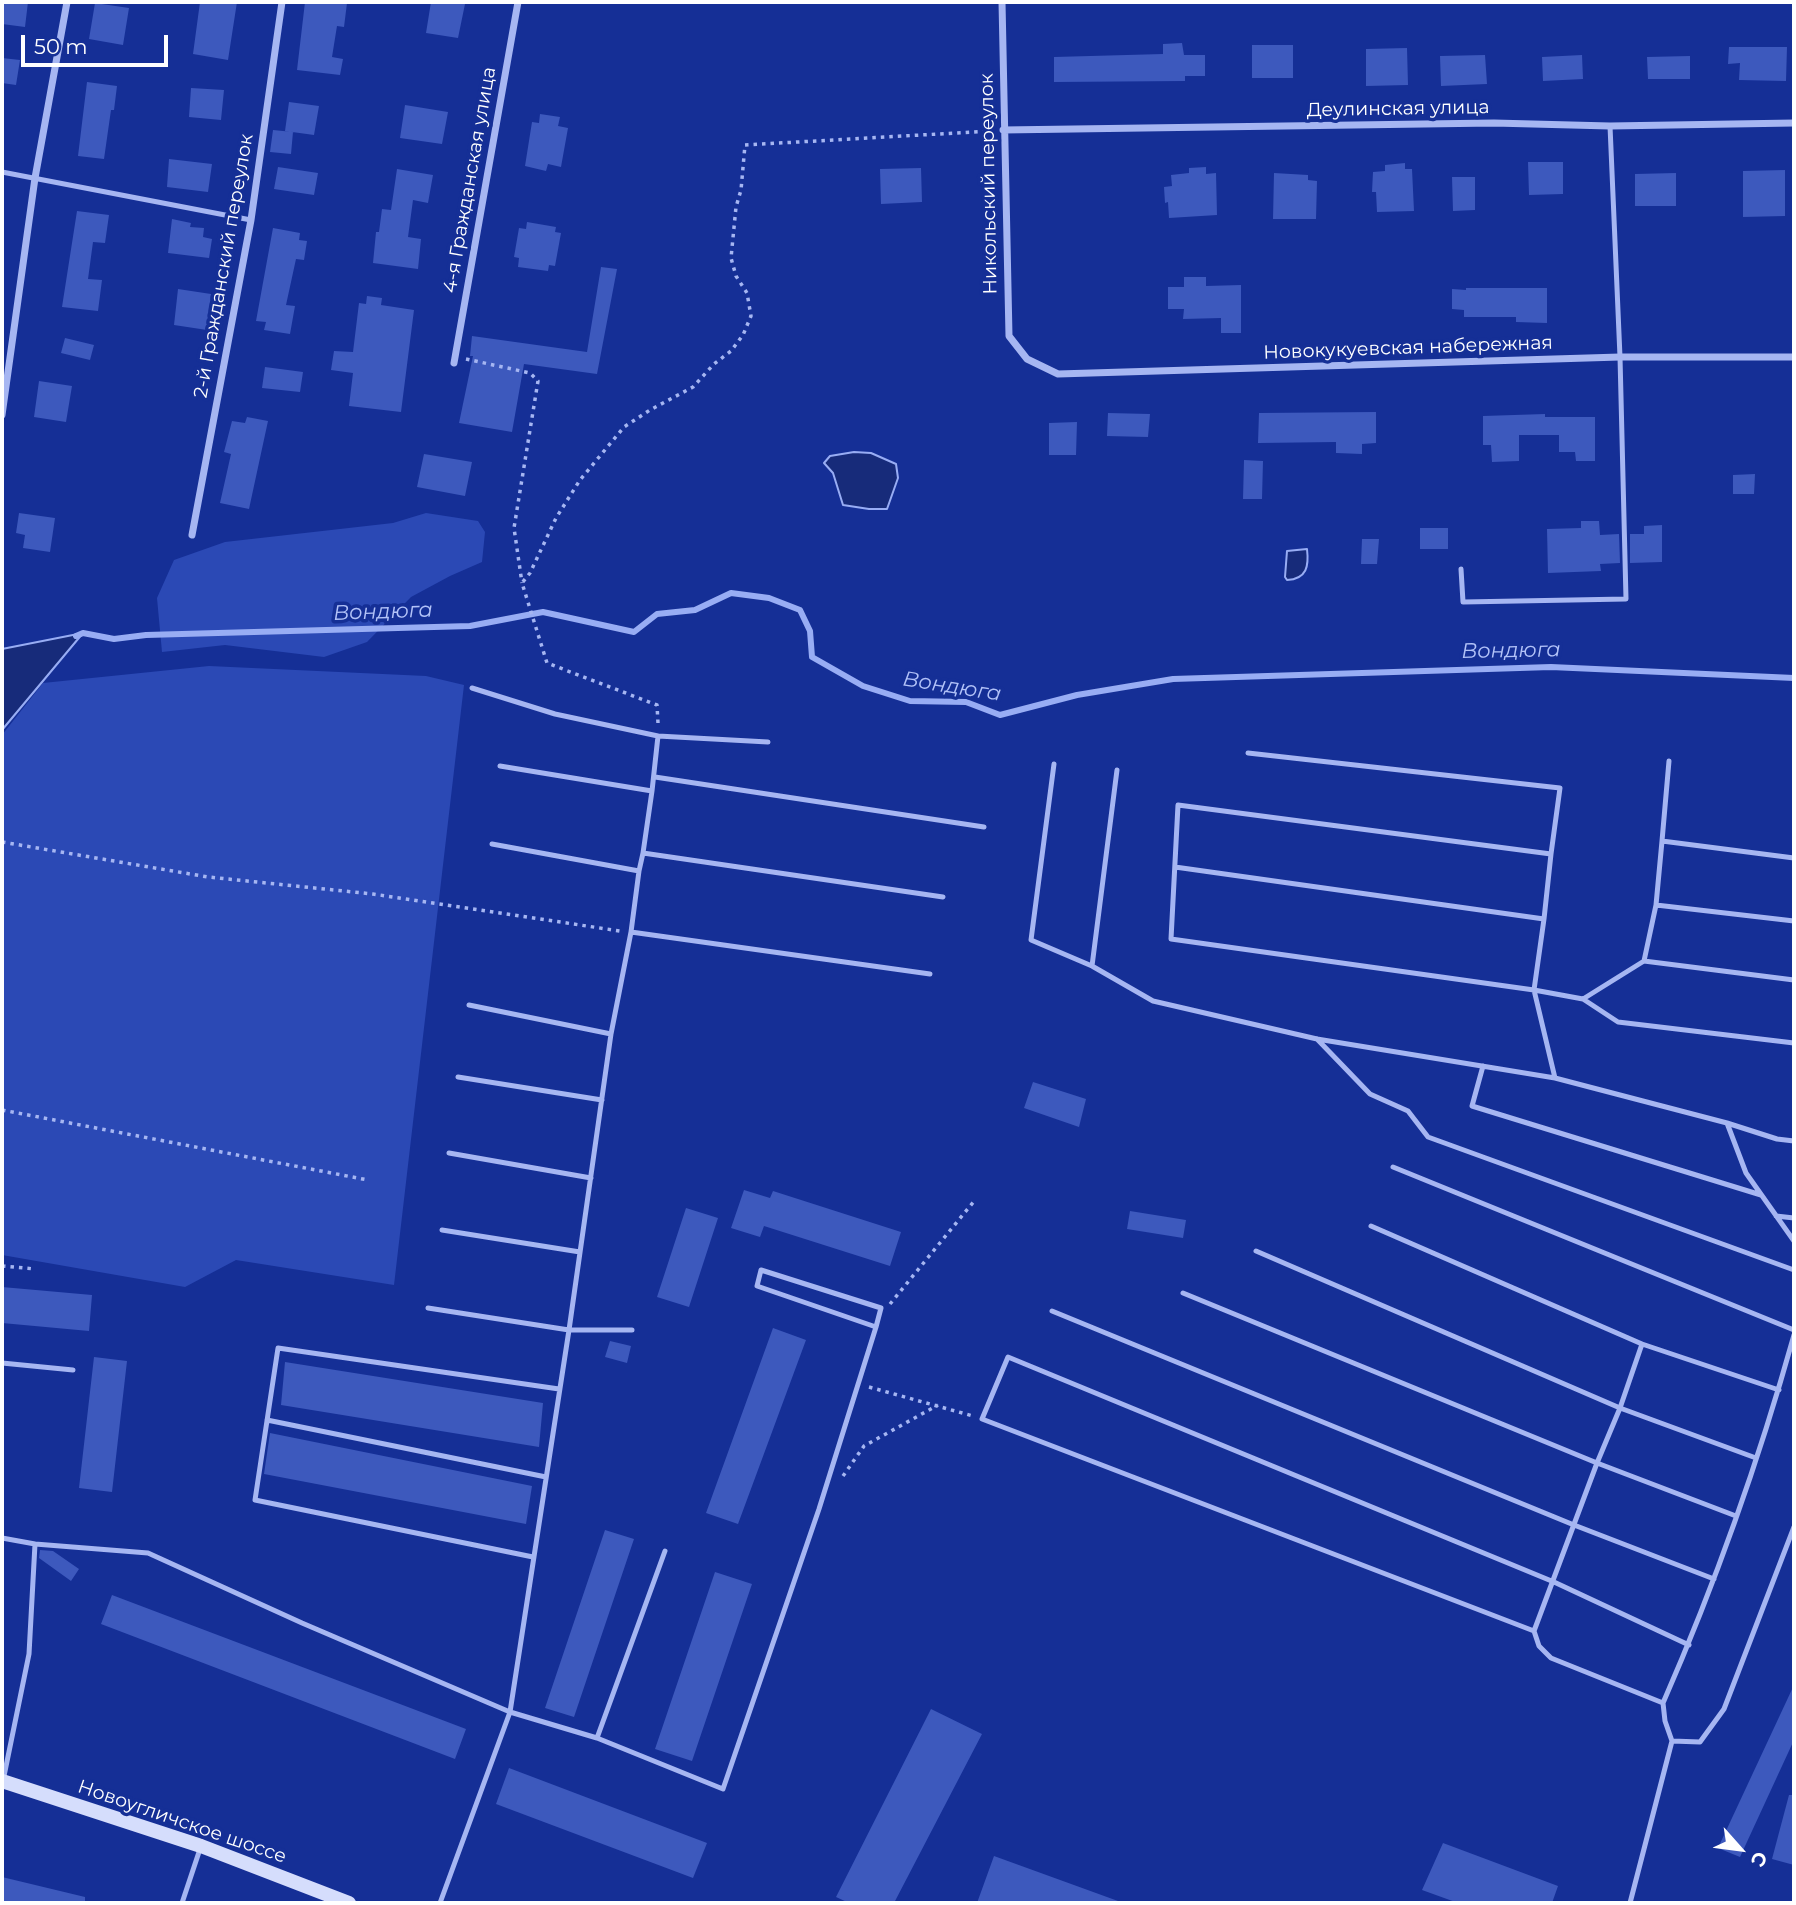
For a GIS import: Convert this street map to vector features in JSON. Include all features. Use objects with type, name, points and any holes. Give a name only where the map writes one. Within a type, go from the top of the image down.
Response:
[{"type":"main road","name":"Новоугличское шоссе","points":[[3,1781],[201,1846],[349,1903]]},
{"type":"street","points":[[2,415],[35,178],[67,2]]},
{"type":"street","name":"2-й Гражданский переулок","points":[[192,536],[251,220],[282,2]]},
{"type":"street","name":"4-я Гражданская улица","points":[[455,360],[518,2]]},
{"type":"street","name":"Никольский переулок","points":[[1002,2],[1009,337],[1027,359]]},
{"type":"street","name":"Деулинская улица","points":[[1003,130],[1494,123],[1610,126],[1794,123]]},
{"type":"street","name":"Новокукуевская набережная","points":[[1027,359],[1058,374],[1620,357],[1794,357]]},
{"type":"lane","points":[[1461,569],[1463,602],[1626,599],[1620,357],[1610,126]]},
{"type":"lane","points":[[2,172],[251,220]]},
{"type":"lane","points":[[472,688],[555,714],[658,736],[768,742]]},
{"type":"lane","points":[[440,1903],[510,1712],[611,1034],[631,932],[655,777],[658,736]]},
{"type":"lane","points":[[1248,753],[1560,788],[1534,990],[1555,1078]]},
{"type":"lane","points":[[1644,961],[1656,905],[1669,761]]},
{"type":"lane","points":[[1054,764],[1031,940],[1091,966],[1153,1001],[1317,1039],[1555,1078],[1727,1123],[1777,1139],[1794,1140]]},
{"type":"lane","points":[[500,766],[652,790]]},
{"type":"lane","points":[[1091,966],[1117,770]]},
{"type":"lane","points":[[655,777],[984,827]]},
{"type":"lane","points":[[1551,854],[1178,805],[1171,939],[1534,990],[1583,999],[1618,1022],[1794,1044]]},
{"type":"lane","points":[[1662,841],[1794,858]]},
{"type":"lane","points":[[492,844],[639,871]]},
{"type":"lane","points":[[643,853],[943,897]]},
{"type":"lane","points":[[1175,867],[1544,919]]},
{"type":"lane","points":[[1656,905],[1794,921]]},
{"type":"lane","points":[[631,932],[930,974]]},
{"type":"lane","points":[[1583,999],[1644,961],[1794,980]]},
{"type":"lane","points":[[469,1005],[611,1034]]},
{"type":"lane","points":[[1317,1039],[1370,1094],[1408,1111],[1428,1137],[1794,1270]]},
{"type":"lane","points":[[1483,1066],[1472,1107],[1761,1195]]},
{"type":"lane","points":[[458,1077],[602,1100]]},
{"type":"lane","points":[[1727,1123],[1746,1173],[1794,1241]]},
{"type":"lane","points":[[449,1153],[591,1178]]},
{"type":"lane","points":[[1393,1167],[1794,1333],[1779,1390],[1714,1579],[1663,1703],[1665,1721],[1672,1741],[1629,1903]]},
{"type":"lane","points":[[1776,1216],[1794,1218]]},
{"type":"lane","points":[[1371,1226],[1642,1344],[1779,1390]]},
{"type":"lane","points":[[442,1230],[580,1252]]},
{"type":"lane","points":[[1256,1251],[1620,1408],[1756,1458]]},
{"type":"lane","points":[[2,1538],[35,1544],[148,1553],[302,1623],[510,1712],[597,1738],[723,1789],[820,1509],[876,1326],[881,1308],[761,1270],[757,1286],[876,1326]]},
{"type":"lane","points":[[1183,1293],[1597,1463],[1736,1516]]},
{"type":"lane","points":[[428,1308],[569,1330],[632,1330]]},
{"type":"lane","points":[[1052,1311],[1574,1525],[1714,1579]]},
{"type":"lane","points":[[1642,1344],[1534,1631],[1539,1646],[1551,1658],[1663,1703]]},
{"type":"lane","points":[[533,1557],[255,1500],[278,1348],[559,1389]]},
{"type":"lane","points":[[1534,1631],[982,1419],[1008,1357],[1554,1582],[1689,1644]]},
{"type":"lane","points":[[2,1363],[73,1370]]},
{"type":"lane","points":[[267,1420],[546,1477]]},
{"type":"lane","points":[[1672,1741],[1700,1742],[1724,1709],[1794,1527]]},
{"type":"lane","points":[[3,1781],[29,1654],[35,1544]]},
{"type":"lane","points":[[597,1738],[665,1551]]},
{"type":"lane","points":[[182,1903],[201,1846]]},
{"type":"path","points":[[522,583],[530,573],[556,518],[580,480],[624,427],[693,387],[713,365],[731,351],[743,335],[751,316],[747,293],[736,276],[731,258],[745,145],[1003,130]]},
{"type":"path","points":[[455,360],[530,373],[538,381],[514,528],[522,583],[547,663],[657,705],[658,736]]},
{"type":"path","points":[[2,842],[208,877],[373,894],[631,932]]},
{"type":"path","points":[[2,1110],[368,1180]]},
{"type":"path","points":[[881,1308],[893,1303],[975,1200]]},
{"type":"path","points":[[2,1266],[35,1269]]},
{"type":"path","points":[[858,1384],[982,1419]]},
{"type":"path","points":[[842,1477],[864,1446],[938,1405]]},
{"type":"shaded area","points":[[854,452],[871,453],[896,464],[898,478],[887,509],[843,505],[833,473],[824,463],[830,456]]},
{"type":"shaded area","points":[[426,513],[478,521],[485,532],[482,562],[411,597],[367,642],[324,657],[225,645],[162,652],[157,598],[174,560],[225,542],[393,523]]},
{"type":"shaded area","points":[[1307,549],[1308,561],[1303,574],[1287,580],[1287,551]]},
{"type":"shaded area","points":[[83,633],[2,730],[2,649]]},
{"type":"shaded area","points":[[209,666],[426,676],[464,685],[394,1285],[236,1260],[185,1287],[2,1255],[2,735],[43,683]]},
{"type":"building","points":[[2,2],[28,2],[25,27],[2,24]]},
{"type":"building","points":[[200,2],[237,2],[228,60],[193,54]]},
{"type":"building","points":[[305,2],[347,3],[344,27],[337,26],[332,57],[343,59],[340,75],[297,70]]},
{"type":"building","points":[[431,2],[465,4],[458,38],[426,33]]},
{"type":"building","points":[[95,3],[129,8],[123,45],[89,39]]},
{"type":"building","points":[[1182,43],[1184,55],[1205,55],[1205,76],[1185,76],[1185,81],[1054,82],[1054,57],[1163,54],[1163,44]]},
{"type":"building","points":[[1252,45],[1293,45],[1293,78],[1252,78]]},
{"type":"building","points":[[1729,47],[1787,47],[1786,81],[1739,80],[1740,63],[1728,64]]},
{"type":"building","points":[[1407,48],[1408,85],[1366,86],[1366,49]]},
{"type":"building","points":[[1485,55],[1487,84],[1441,86],[1440,56]]},
{"type":"building","points":[[1582,55],[1583,79],[1543,81],[1542,57]]},
{"type":"building","points":[[1690,56],[1690,79],[1648,79],[1647,57]]},
{"type":"building","points":[[2,58],[20,60],[16,85],[2,83]]},
{"type":"building","points":[[87,82],[117,86],[104,159],[78,156]]},
{"type":"building","points":[[191,88],[224,90],[221,120],[189,117]]},
{"type":"building","points":[[289,102],[319,106],[314,135],[285,131]]},
{"type":"building","points":[[405,105],[448,112],[442,144],[400,138]]},
{"type":"building","points":[[540,114],[560,117],[558,126],[568,128],[561,167],[548,164],[546,171],[525,166],[532,122],[539,123]]},
{"type":"building","points":[[273,130],[293,132],[291,154],[270,152]]},
{"type":"building","points":[[169,159],[212,164],[208,192],[167,187]]},
{"type":"building","points":[[1528,162],[1563,162],[1563,194],[1529,195]]},
{"type":"building","points":[[1405,163],[1405,169],[1412,169],[1414,211],[1377,212],[1376,192],[1372,192],[1373,172],[1385,171],[1385,165]]},
{"type":"building","points":[[278,167],[318,173],[314,195],[274,189]]},
{"type":"building","points":[[1206,167],[1206,174],[1216,173],[1217,215],[1169,218],[1164,187],[1172,186],[1171,175],[1189,173],[1189,168]]},
{"type":"building","points":[[921,168],[922,202],[881,204],[880,169]]},
{"type":"building","points":[[397,169],[433,175],[428,203],[413,200],[408,237],[421,239],[418,269],[373,263],[376,232],[379,232],[382,209],[391,210]]},
{"type":"building","points":[[1785,170],[1785,216],[1743,217],[1743,171]]},
{"type":"building","points":[[1274,173],[1308,175],[1308,180],[1317,181],[1316,219],[1273,219]]},
{"type":"building","points":[[1676,173],[1676,206],[1635,206],[1635,174]]},
{"type":"building","points":[[1452,177],[1475,177],[1475,210],[1453,211]]},
{"type":"building","points":[[77,211],[109,215],[105,243],[93,242],[88,279],[102,280],[98,311],[62,307]]},
{"type":"building","points":[[172,219],[191,223],[190,227],[204,228],[203,237],[212,239],[209,258],[168,253]]},
{"type":"building","points":[[527,222],[556,227],[555,232],[561,233],[555,266],[549,265],[548,271],[518,267],[519,258],[514,257],[519,228],[526,229]]},
{"type":"building","points":[[273,228],[300,233],[299,240],[307,241],[304,260],[296,259],[286,305],[295,306],[290,334],[264,330],[266,322],[256,321]]},
{"type":"building","points":[[601,267],[617,269],[597,374],[524,364],[512,432],[459,423],[473,356],[470,356],[472,336],[587,352]]},
{"type":"building","points":[[1184,277],[1206,277],[1206,286],[1241,285],[1241,333],[1221,333],[1221,318],[1183,319],[1184,309],[1168,309],[1168,287],[1184,287]]},
{"type":"building","points":[[1547,288],[1547,323],[1516,322],[1516,317],[1464,317],[1464,310],[1452,309],[1452,289]]},
{"type":"building","points":[[178,289],[211,294],[207,330],[174,325]]},
{"type":"building","points":[[367,296],[382,298],[381,305],[414,310],[401,412],[349,406],[353,373],[331,370],[334,351],[353,352],[359,303],[366,304]]},
{"type":"building","points":[[65,338],[94,345],[90,360],[61,353]]},
{"type":"building","points":[[265,367],[303,372],[300,392],[262,388]]},
{"type":"building","points":[[39,381],[72,386],[66,422],[34,417]]},
{"type":"building","points":[[1376,412],[1376,443],[1362,444],[1362,454],[1336,453],[1336,442],[1258,443],[1259,413]]},
{"type":"building","points":[[1108,413],[1150,414],[1148,437],[1107,436]]},
{"type":"building","points":[[1545,414],[1545,417],[1595,417],[1595,461],[1576,461],[1575,452],[1559,452],[1559,435],[1519,435],[1519,461],[1492,462],[1491,445],[1483,445],[1483,416]]},
{"type":"building","points":[[247,417],[268,421],[249,509],[220,503],[231,454],[224,452],[232,421],[245,423]]},
{"type":"building","points":[[1077,422],[1076,455],[1049,455],[1049,423]]},
{"type":"building","points":[[424,454],[472,462],[465,496],[417,487]]},
{"type":"building","points":[[1244,460],[1263,461],[1262,499],[1243,499]]},
{"type":"building","points":[[1755,474],[1754,494],[1733,494],[1733,475]]},
{"type":"building","points":[[19,513],[55,518],[50,552],[23,548],[25,535],[16,533]]},
{"type":"building","points":[[1581,521],[1599,521],[1600,535],[1619,534],[1620,563],[1600,564],[1601,571],[1548,573],[1547,529],[1581,528]]},
{"type":"building","points":[[1662,525],[1662,562],[1630,563],[1630,534],[1644,534],[1644,526]]},
{"type":"building","points":[[1420,528],[1448,528],[1448,549],[1420,549]]},
{"type":"building","points":[[1362,539],[1379,539],[1377,564],[1361,564]]},
{"type":"building","points":[[1033,1082],[1086,1099],[1079,1127],[1024,1108]]},
{"type":"building","points":[[744,1190],[770,1198],[773,1191],[901,1232],[890,1266],[764,1226],[760,1237],[731,1228]]},
{"type":"building","points":[[686,1208],[718,1218],[689,1307],[657,1297]]},
{"type":"building","points":[[1130,1211],[1186,1220],[1183,1238],[1127,1229]]},
{"type":"building","points":[[2,1287],[92,1295],[89,1331],[2,1323]]},
{"type":"building","points":[[773,1328],[806,1340],[738,1524],[706,1513]]},
{"type":"building","points":[[610,1341],[631,1346],[627,1363],[605,1357]]},
{"type":"building","points":[[94,1357],[127,1361],[112,1492],[79,1488]]},
{"type":"building","points":[[285,1362],[543,1403],[539,1447],[281,1405]]},
{"type":"building","points":[[270,1433],[532,1486],[526,1524],[264,1474]]},
{"type":"building","points":[[605,1530],[634,1539],[574,1717],[545,1708]]},
{"type":"building","points":[[40,1550],[53,1551],[79,1569],[71,1581],[39,1558]]},
{"type":"building","points":[[715,1572],[752,1584],[692,1761],[655,1749]]},
{"type":"building","points":[[112,1595],[466,1729],[455,1759],[101,1624]]},
{"type":"building","points":[[1794,1685],[1794,1740],[1740,1857],[1718,1848]]},
{"type":"building","points":[[931,1709],[982,1734],[894,1903],[849,1903],[836,1897]]},
{"type":"building","points":[[509,1768],[707,1843],[693,1878],[496,1804]]},
{"type":"building","points":[[1789,1795],[1794,1795],[1794,1865],[1772,1859]]},
{"type":"building","points":[[1443,1843],[1558,1886],[1552,1903],[1458,1903],[1422,1890]]},
{"type":"building","points":[[994,1856],[1118,1901],[1118,1903],[977,1903]]},
{"type":"building","points":[[2,1877],[85,1897],[85,1903],[2,1903]]},
{"type":"waterway","name":"Вондюга","points":[[76,636],[83,633],[114,639],[146,635],[470,626],[543,612],[634,632],[657,614],[695,610],[731,593],[769,598],[800,610],[810,631],[812,657],[863,686],[910,701],[966,702],[1000,715],[1077,695],[1173,679],[1551,667],[1794,678]]}]
